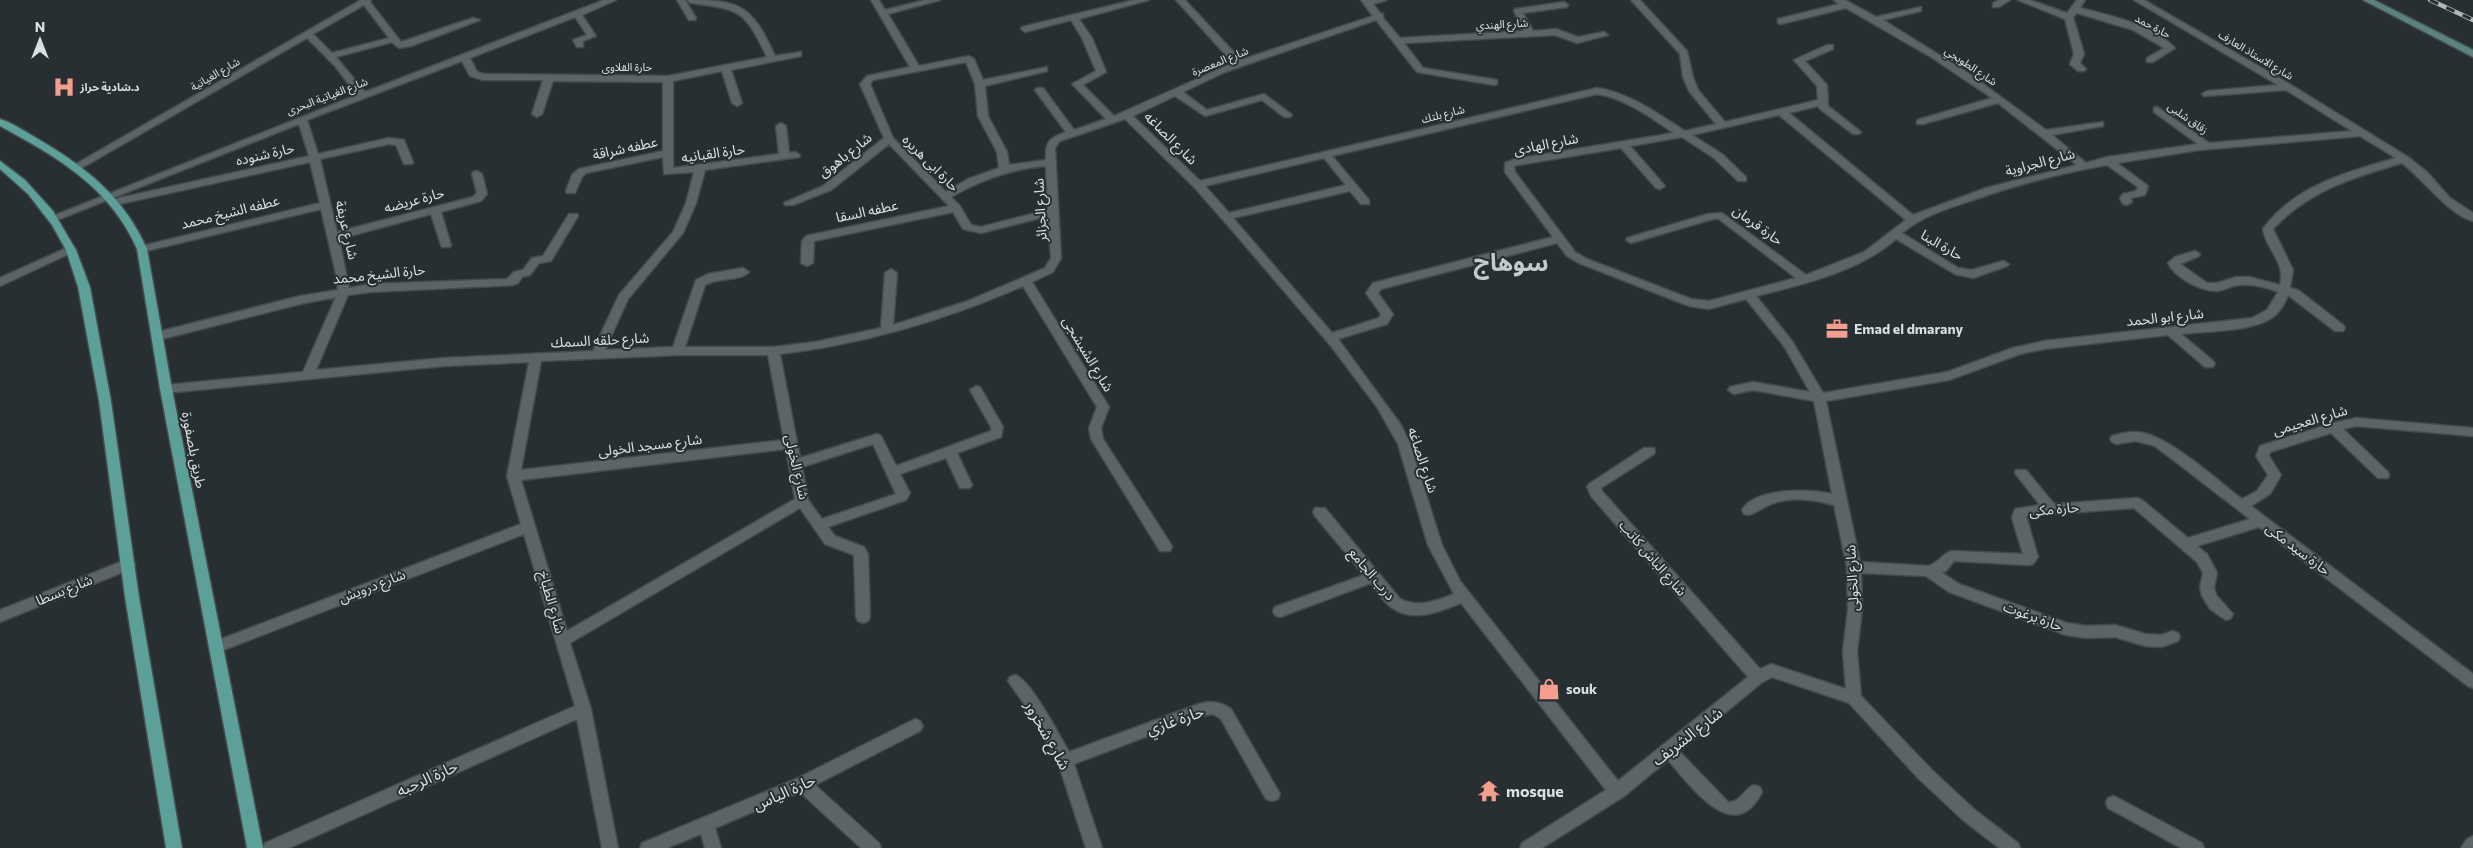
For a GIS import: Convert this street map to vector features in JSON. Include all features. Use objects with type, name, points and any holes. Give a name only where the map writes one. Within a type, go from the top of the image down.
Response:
[{"type":"main road","name":"طريق بلصفورة","points":[[0,122],[29,138],[74,168],[112,199],[137,232],[142,249],[166,389],[255,848]]},
{"type":"main road","points":[[0,164],[28,186],[53,218],[71,249],[88,295],[107,404],[128,564],[168,798],[174,848]]},
{"type":"street","points":[[581,0],[593,7]]},
{"type":"street","name":"شارع الغياتية البحرى","points":[[53,218],[112,199],[302,118],[612,0]]},
{"type":"street","points":[[681,0],[692,18]]},
{"type":"street","points":[[691,0],[729,6],[746,12],[753,18],[772,59]]},
{"type":"street","points":[[875,0],[916,68],[969,59],[980,84],[983,116],[1002,152],[1004,168]]},
{"type":"street","points":[[883,14],[936,0]]},
{"type":"street","points":[[1025,28],[1146,0]]},
{"type":"street","points":[[1180,0],[1239,64]]},
{"type":"street","points":[[1366,1],[1383,0]]},
{"type":"street","points":[[1635,0],[1684,53],[1688,77],[1694,91],[1723,126]]},
{"type":"street","points":[[1996,5],[2006,0]]},
{"type":"street","points":[[2022,0],[2071,13]]},
{"type":"street","points":[[2081,0],[2071,13],[2079,54],[2075,64],[2082,69]]},
{"type":"street","name":"شارع الاستاذ العارف","points":[[2138,0],[2288,87],[2404,159],[2423,174],[2446,200],[2473,218]]},
{"type":"street","points":[[2367,0],[2473,54]]},
{"type":"street","points":[[366,1],[399,44],[408,44],[476,20]]},
{"type":"street","name":"شارع الغياتية","points":[[74,168],[307,33],[366,1]]},
{"type":"street","points":[[1366,1],[1380,16],[1420,70],[1494,82]]},
{"type":"street","points":[[1780,21],[1842,2]]},
{"type":"street","name":"شارع الطوبجي","points":[[1842,2],[1928,51],[2000,99],[2046,133],[2084,165]]},
{"type":"street","points":[[1530,34],[1518,11],[1564,5]]},
{"type":"street","points":[[1874,20],[1918,9]]},
{"type":"street","name":"حارة حمد","points":[[2071,13],[2108,18],[2141,30],[2170,48],[2150,60]]},
{"type":"street","points":[[577,14],[592,36],[578,40],[580,45]]},
{"type":"street","name":"شارع المعصرة","points":[[1072,134],[1127,115],[1239,64],[1380,16]]},
{"type":"street","points":[[1074,18],[1087,38],[1101,72],[1077,84],[1112,120]]},
{"type":"street","name":"شارع الهندي","points":[[1399,41],[1560,32],[1577,40],[1604,35]]},
{"type":"street","points":[[307,33],[330,56],[362,96]]},
{"type":"street","points":[[330,56],[394,39]]},
{"type":"street","points":[[1830,47],[1799,60],[1822,85],[1821,102],[1828,111],[1856,132]]},
{"type":"street","name":"حارة القلاوى","points":[[465,56],[473,74],[479,77],[668,79],[798,54]]},
{"type":"street","points":[[726,68],[737,103]]},
{"type":"street","name":"حارة ابى هريره","points":[[916,68],[870,78],[865,84],[889,139],[946,196],[956,208],[967,227],[975,230],[1053,212]]},
{"type":"street","points":[[980,84],[1044,69]]},
{"type":"street","points":[[537,114],[550,78]]},
{"type":"street","name":"حارة القبانيه","points":[[668,79],[668,172],[795,155]]},
{"type":"street","points":[[2207,94],[2288,87]]},
{"type":"street","points":[[1040,90],[1072,134]]},
{"type":"street","name":"شارع بلتك","points":[[1198,185],[1597,91],[1604,91],[1627,100],[1685,134],[1718,156],[1742,179]]},
{"type":"street","points":[[1176,92],[1205,113],[1264,97],[1287,115]]},
{"type":"street","points":[[1920,122],[2000,99]]},
{"type":"street","name":"شارع الهادى","points":[[1749,295],[1710,305],[1689,302],[1583,261],[1571,254],[1560,240],[1510,172],[1509,165],[1515,162],[1685,134],[1821,102]]},
{"type":"street","name":"زقاق شلبى","points":[[2156,110],[2206,145]]},
{"type":"street","points":[[1782,112],[1912,220]]},
{"type":"street","name":"شارع الصاغه","points":[[1127,115],[1198,185],[1331,337],[1395,425],[1404,444],[1435,546],[1444,565],[1464,596],[1616,792]]},
{"type":"street","name":"شارع عريفة","points":[[302,118],[314,157],[342,274],[344,292]]},
{"type":"street","points":[[2046,133],[2100,124]]},
{"type":"street","points":[[781,126],[784,157]]},
{"type":"street","name":"شارع الجراوية","points":[[1749,295],[1842,266],[1870,253],[1897,235],[1912,220],[2024,180],[2106,160],[2206,145],[2361,133]]},
{"type":"street","name":"شارع الجزائر","points":[[1026,281],[1049,270],[1054,265],[1056,258],[1050,148],[1056,139],[1072,134]]},
{"type":"street","name":"شارع باهوق","points":[[789,203],[826,188],[889,139]]},
{"type":"street","name":"حارة شنوده","points":[[112,199],[395,141],[402,144],[408,162]]},
{"type":"street","points":[[1624,144],[1660,186]]},
{"type":"street","name":"عطفه شراقة","points":[[571,191],[577,174],[583,171],[667,153]]},
{"type":"street","points":[[1326,155],[1365,202]]},
{"type":"street","name":"شارع ابو الحمد","points":[[1734,390],[1753,386],[1819,398],[1949,376],[2017,351],[2044,345],[2246,324],[2259,320],[2270,314],[2277,306],[2284,289],[2287,271],[2269,235],[2268,229],[2278,216],[2294,202],[2326,184],[2404,159]]},
{"type":"street","points":[[2106,160],[2143,186],[2141,192],[2127,196],[2125,198],[2127,202]]},
{"type":"street","points":[[946,196],[972,180],[1004,168],[1051,163]]},
{"type":"street","points":[[597,356],[623,298],[678,233],[686,218],[700,168]]},
{"type":"street","name":"حارة عريضه","points":[[332,237],[479,198],[482,194],[477,174]]},
{"type":"street","points":[[1226,217],[1352,187]]},
{"type":"street","name":"عطفه الشيخ محمد","points":[[142,249],[325,205]]},
{"type":"street","name":"عطفه السقا","points":[[807,263],[808,241],[810,238],[956,208]]},
{"type":"street","points":[[435,210],[446,245]]},
{"type":"street","name":"حارة الشيخ محمد","points":[[158,336],[300,300],[344,292],[396,285],[512,281],[518,274],[526,273],[536,260],[548,258],[574,216]]},
{"type":"street","name":"حارة قرمان","points":[[1631,240],[1712,216],[1722,216],[1803,278]]},
{"type":"street","name":"حارة البنا","points":[[1897,235],[1955,271],[1973,274],[2003,264]]},
{"type":"street","points":[[1331,337],[1382,321],[1387,314],[1372,293],[1377,286],[1560,240]]},
{"type":"street","points":[[0,282],[71,249]]},
{"type":"street","points":[[2195,254],[2179,258],[2174,263],[2176,268],[2198,283],[2211,287],[2236,281],[2249,281],[2284,289],[2305,300],[2339,328]]},
{"type":"street","points":[[678,352],[700,283],[708,278],[743,272]]},
{"type":"street","points":[[887,331],[891,273]]},
{"type":"street","name":"شارع حلقه السمك","points":[[166,389],[444,362],[678,352],[773,351],[815,346],[887,331],[972,304],[1026,281]]},
{"type":"street","name":"شارع الشبشجى","points":[[1026,281],[1103,407],[1095,428],[1097,438],[1165,547]]},
{"type":"street","points":[[308,374],[344,292]]},
{"type":"street","name":"شارع الخولى","points":[[1749,295],[1795,352],[1809,374],[1819,398],[1854,567],[1855,610],[1850,652],[1854,698]]},
{"type":"street","points":[[2171,332],[2209,364]]},
{"type":"street","name":"شارع الخولى","points":[[773,351],[802,501],[834,543],[859,551],[861,554],[863,616]]},
{"type":"street","name":"شارع الطباخ","points":[[536,358],[513,476],[584,709],[610,848]]},
{"type":"street","points":[[893,472],[997,434],[997,428],[976,390]]},
{"type":"street","name":"شارع العجيمى","points":[[2241,505],[2256,499],[2267,490],[2276,475],[2262,456],[2264,449],[2350,423],[2371,422],[2473,432]]},
{"type":"street","points":[[2333,428],[2383,475]]},
{"type":"street","name":"حارة سيد مكى","points":[[2116,439],[2136,436],[2152,440],[2241,505],[2473,682]]},
{"type":"street","points":[[794,465],[874,438],[877,440],[903,493],[901,496],[819,525]]},
{"type":"street","name":"شارع مسجد الخولى","points":[[513,476],[791,444]]},
{"type":"street","name":"شارع الباش كاتب","points":[[1649,451],[1599,483],[1594,487],[1596,492],[1758,678]]},
{"type":"street","points":[[950,452],[965,485]]},
{"type":"street","points":[[2021,473],[2051,509]]},
{"type":"street","points":[[1750,510],[1763,501],[1781,495],[1820,495],[1840,501]]},
{"type":"street","points":[[564,640],[802,501]]},
{"type":"street","name":"حارة مكى","points":[[1929,571],[1942,567],[1946,559],[1952,556],[2028,560],[2031,557],[2019,518],[2020,513],[2026,511],[2137,503],[2186,544],[2207,565],[2210,574],[2206,586],[2207,593],[2214,604],[2226,614]]},
{"type":"street","name":"درب الجامع","points":[[1320,512],[1395,603],[1412,611],[1423,611],[1464,596]]},
{"type":"street","points":[[2186,544],[2262,521]]},
{"type":"street","name":"شارع درويش","points":[[216,647],[529,526]]},
{"type":"street","name":"شارع بسطا","points":[[0,616],[128,564]]},
{"type":"street","points":[[1854,567],[1929,571]]},
{"type":"street","name":"حارة برغوت","points":[[1929,571],[1954,588],[2066,629],[2087,632],[2115,631],[2145,640],[2161,641],[2173,637]]},
{"type":"street","points":[[1280,611],[1373,577]]},
{"type":"street","name":"شارع الشريف","points":[[1528,848],[1616,792],[1758,678],[1771,670],[1854,698]]},
{"type":"street","name":"شارع شخرور","points":[[1015,681],[1034,706],[1065,760],[1094,848]]},
{"type":"street","points":[[1854,698],[1926,774],[1969,815],[2012,848]]},
{"type":"street","name":"حارة غازي","points":[[1065,760],[1199,710],[1220,708],[1226,714],[1272,794]]},
{"type":"street","name":"حارة الرحبه","points":[[271,848],[584,709]]},
{"type":"street","name":"حارة الياس","points":[[648,848],[802,784],[915,726]]},
{"type":"street","points":[[1668,750],[1719,805],[1726,809],[1733,811],[1740,808],[1754,792]]},
{"type":"street","points":[[802,784],[873,848]]},
{"type":"street","points":[[2114,803],[2196,848]]},
{"type":"street","points":[[706,825],[713,848]]},
{"type":"street","points":[[2469,848],[2473,844]]},
{"type":"railway","points":[[2430,0],[2473,20]]},
{"type":"place","name":"د.شادية حراز","points":[[64,87]]},
{"type":"place","name":"Emad el dmarany","points":[[1837,329]]},
{"type":"place","name":"souk","points":[[1549,689]]},
{"type":"place","name":"mosque","points":[[1489,791]]},
{"type":"district","name":"سوهاج","points":[[1511,263]]}]
